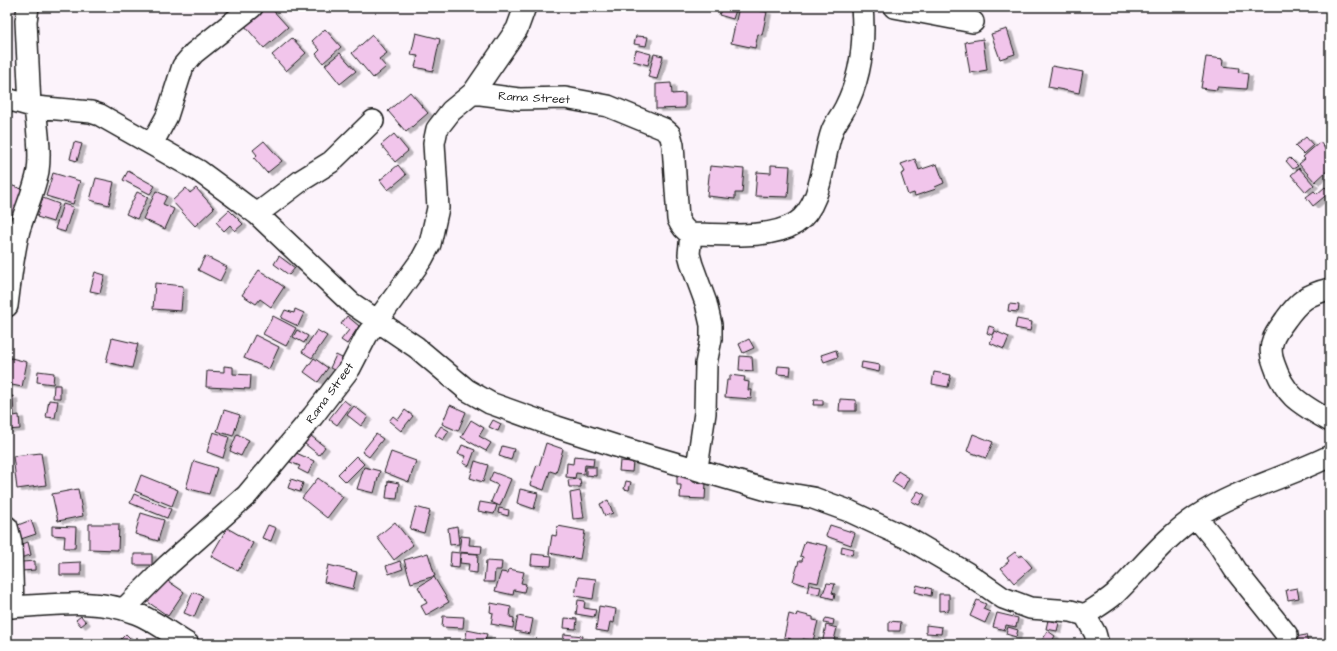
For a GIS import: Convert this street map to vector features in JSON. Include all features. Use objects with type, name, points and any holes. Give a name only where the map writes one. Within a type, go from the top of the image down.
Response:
[{"type":"street","points":[[7,306],[15,250],[20,228],[31,200],[38,170],[39,138],[33,106],[26,21],[28,7]]},
{"type":"street","points":[[152,144],[167,116],[183,66],[194,53],[252,7]]},
{"type":"street","points":[[473,93],[517,29],[525,7]]},
{"type":"street","points":[[697,468],[705,413],[706,364],[711,339],[711,325],[706,303],[689,254],[691,234],[745,235],[778,231],[796,222],[809,210],[824,168],[827,147],[832,129],[846,107],[856,78],[862,51],[862,7]]},
{"type":"street","points":[[894,7],[973,22]]},
{"type":"street","name":"Rama Street","points":[[124,609],[168,566],[247,495],[314,416],[341,380],[377,320],[422,259],[430,244],[438,208],[434,143],[437,129],[451,111],[473,93],[519,100],[565,98],[608,106],[664,128],[670,134],[673,144],[678,218],[681,226],[691,234]]},
{"type":"street","points":[[7,100],[33,106],[91,112],[100,115],[199,172],[257,214],[351,303],[416,347],[468,390],[490,403],[557,427],[766,490],[813,498],[849,511],[909,539],[967,573],[1003,598],[1030,608],[1071,611],[1086,615],[1095,633],[1098,644]]},
{"type":"street","points":[[257,214],[302,180],[332,162],[374,121]]},
{"type":"street","points":[[1330,289],[1306,297],[1293,310],[1272,340],[1271,357],[1280,381],[1287,390],[1299,403],[1330,421]]},
{"type":"street","points":[[1086,615],[1114,595],[1152,555],[1196,517],[1238,493],[1304,469],[1330,456]]},
{"type":"street","points":[[1196,517],[1219,545],[1235,570],[1287,635]]},
{"type":"street","points":[[7,527],[11,542],[10,607],[66,603],[124,609],[136,613],[188,644]]},
{"type":"building","points":[[265,7],[270,7],[288,27],[264,48],[244,25]]},
{"type":"building","points":[[722,7],[737,7],[733,19],[719,15]]},
{"type":"building","points":[[739,7],[767,12],[762,35],[758,34],[755,48],[731,43]]},
{"type":"building","points":[[325,29],[341,47],[323,63],[316,54],[320,50],[312,41]]},
{"type":"building","points":[[1007,29],[1015,54],[1000,59],[991,34]]},
{"type":"building","points":[[416,33],[440,39],[433,71],[415,67],[418,56],[411,55]]},
{"type":"building","points":[[372,35],[387,53],[379,59],[386,67],[373,78],[352,53]]},
{"type":"building","points":[[636,36],[648,37],[646,46],[634,44]]},
{"type":"building","points":[[292,38],[306,53],[286,71],[272,55]]},
{"type":"building","points":[[983,39],[987,70],[970,73],[965,42]]},
{"type":"building","points":[[636,50],[651,54],[648,65],[633,61]]},
{"type":"building","points":[[340,53],[356,71],[340,84],[325,65]]},
{"type":"building","points":[[654,54],[663,56],[657,79],[648,77]]},
{"type":"building","points":[[1206,57],[1224,59],[1223,66],[1239,68],[1238,72],[1248,74],[1246,89],[1217,87],[1217,90],[1201,88]]},
{"type":"building","points":[[1052,66],[1083,72],[1079,93],[1048,87]]},
{"type":"building","points":[[671,83],[672,94],[685,93],[685,108],[656,109],[656,84]]},
{"type":"building","points":[[410,92],[428,113],[406,132],[388,111]]},
{"type":"building","points":[[394,134],[408,151],[395,162],[381,145]]},
{"type":"building","points":[[1306,137],[1313,145],[1303,154],[1295,146]]},
{"type":"building","points":[[264,141],[282,161],[267,173],[254,158],[257,155],[253,150]]},
{"type":"building","points":[[74,142],[82,144],[77,161],[70,159]]},
{"type":"building","points":[[1320,142],[1326,150],[1328,148],[1330,150],[1330,168],[1315,182],[1299,164],[1305,159],[1303,157]]},
{"type":"building","points":[[1290,158],[1298,166],[1293,169],[1286,161]]},
{"type":"building","points":[[915,159],[919,170],[937,164],[944,183],[935,187],[936,189],[915,196],[914,193],[908,195],[901,174],[905,172],[901,164]]},
{"type":"building","points":[[398,165],[406,175],[388,190],[380,180]]},
{"type":"building","points":[[771,165],[790,166],[788,197],[755,196],[757,172],[771,173]]},
{"type":"building","points":[[710,166],[744,169],[742,193],[735,193],[735,199],[707,196]]},
{"type":"building","points":[[1299,168],[1314,185],[1306,192],[1291,175]]},
{"type":"building","points":[[128,171],[155,186],[150,194],[123,180]]},
{"type":"building","points":[[53,173],[80,181],[73,204],[46,196]]},
{"type":"building","points":[[96,178],[114,182],[109,205],[90,200]]},
{"type":"building","points":[[7,184],[25,190],[16,216],[7,213]]},
{"type":"building","points":[[1325,187],[1330,192],[1313,206],[1306,197],[1314,191],[1317,194]]},
{"type":"building","points":[[186,188],[190,193],[196,188],[214,208],[195,226],[172,201]]},
{"type":"building","points":[[156,191],[167,196],[163,204],[174,209],[165,229],[143,219]]},
{"type":"building","points":[[137,192],[148,197],[137,219],[126,214]]},
{"type":"building","points":[[43,198],[59,204],[53,222],[37,217]]},
{"type":"building","points":[[63,204],[73,207],[65,232],[55,229]]},
{"type":"building","points":[[229,210],[243,224],[235,231],[230,225],[224,231],[216,222]]},
{"type":"building","points":[[205,256],[227,267],[220,281],[198,270]]},
{"type":"building","points":[[279,256],[295,268],[289,275],[274,264]]},
{"type":"building","points":[[259,270],[284,287],[271,307],[260,299],[256,304],[242,295]]},
{"type":"building","points":[[95,272],[105,275],[100,293],[90,291]]},
{"type":"building","points":[[155,283],[183,286],[181,311],[153,309]]},
{"type":"building","points":[[1009,304],[1019,305],[1018,312],[1008,311]]},
{"type":"building","points":[[295,309],[304,313],[298,326],[281,318],[285,310],[294,313]]},
{"type":"building","points":[[273,316],[296,328],[286,346],[263,334]]},
{"type":"building","points":[[347,316],[359,326],[347,344],[341,340],[349,330],[341,324]]},
{"type":"building","points":[[1017,319],[1032,322],[1030,331],[1015,328]]},
{"type":"building","points":[[989,326],[995,328],[992,335],[987,333]]},
{"type":"building","points":[[297,330],[308,336],[304,343],[293,337]]},
{"type":"building","points":[[317,330],[327,336],[312,358],[302,352]]},
{"type":"building","points":[[995,331],[1009,337],[1004,349],[990,343]]},
{"type":"building","points":[[255,335],[279,347],[269,369],[244,358]]},
{"type":"building","points":[[112,338],[138,344],[132,368],[106,362]]},
{"type":"building","points":[[749,339],[754,348],[743,353],[739,344]]},
{"type":"building","points":[[836,350],[838,357],[824,362],[821,355]]},
{"type":"building","points":[[336,355],[344,359],[338,372],[330,368]]},
{"type":"building","points":[[740,356],[752,357],[753,371],[739,370]]},
{"type":"building","points":[[7,357],[27,362],[22,387],[7,384]]},
{"type":"building","points":[[314,358],[328,368],[318,382],[304,372]]},
{"type":"building","points":[[862,362],[880,365],[879,372],[861,368]]},
{"type":"building","points":[[224,366],[233,367],[233,374],[251,375],[250,389],[206,387],[207,371],[224,372]]},
{"type":"building","points":[[778,366],[791,367],[790,375],[777,374]]},
{"type":"building","points":[[38,371],[54,373],[53,384],[37,382]]},
{"type":"building","points":[[934,372],[951,375],[948,387],[932,384]]},
{"type":"building","points":[[730,375],[745,377],[744,381],[749,382],[748,390],[752,390],[751,399],[725,397],[727,380],[730,380]]},
{"type":"building","points":[[54,385],[60,385],[60,398],[53,398]]},
{"type":"building","points":[[13,396],[14,416],[19,415],[20,429],[7,430],[7,397]]},
{"type":"building","points":[[840,399],[856,400],[856,411],[839,411]]},
{"type":"building","points":[[49,400],[58,401],[55,418],[46,417]]},
{"type":"building","points":[[344,400],[351,406],[337,425],[329,419]]},
{"type":"building","points":[[814,400],[823,400],[823,405],[813,405]]},
{"type":"building","points":[[450,405],[466,412],[458,431],[442,424]]},
{"type":"building","points":[[354,406],[368,417],[361,426],[347,415]]},
{"type":"building","points":[[224,410],[240,415],[233,436],[217,431]]},
{"type":"building","points":[[405,410],[413,416],[401,431],[389,421],[393,416],[398,420]]},
{"type":"building","points":[[471,420],[484,428],[479,436],[491,443],[486,451],[461,437]]},
{"type":"building","points":[[493,420],[501,424],[498,431],[489,427]]},
{"type":"building","points":[[441,426],[449,431],[443,440],[435,435]]},
{"type":"building","points":[[213,432],[229,437],[223,458],[207,452]]},
{"type":"building","points":[[306,432],[325,447],[319,455],[300,440]]},
{"type":"building","points":[[237,434],[249,440],[241,456],[230,451]]},
{"type":"building","points":[[376,434],[383,439],[369,457],[362,452]]},
{"type":"building","points":[[973,434],[993,442],[986,458],[967,451]]},
{"type":"building","points":[[546,443],[563,449],[556,473],[550,471],[544,490],[530,485],[537,465],[539,466]]},
{"type":"building","points":[[462,445],[475,450],[469,466],[463,463],[466,456],[458,454]]},
{"type":"building","points":[[502,446],[514,449],[511,460],[499,456]]},
{"type":"building","points":[[294,452],[314,461],[308,474],[298,469],[300,466],[290,462]]},
{"type":"building","points":[[391,452],[416,461],[409,482],[384,472]]},
{"type":"building","points":[[41,453],[46,485],[17,489],[13,456]]},
{"type":"building","points":[[356,456],[364,464],[346,482],[338,474]]},
{"type":"building","points":[[574,456],[594,458],[593,466],[585,465],[584,474],[576,473],[575,478],[566,477],[567,463],[573,464]]},
{"type":"building","points":[[194,461],[217,468],[209,494],[186,488]]},
{"type":"building","points":[[475,461],[488,465],[483,482],[470,478]]},
{"type":"building","points":[[620,461],[633,462],[632,472],[619,471]]},
{"type":"building","points":[[364,467],[380,471],[374,493],[357,489]]},
{"type":"building","points":[[586,467],[596,467],[596,476],[586,475]]},
{"type":"building","points":[[898,471],[909,478],[903,489],[892,482]]},
{"type":"building","points":[[493,472],[511,479],[500,506],[491,502],[498,485],[489,481]]},
{"type":"building","points":[[677,474],[694,475],[694,482],[706,483],[705,499],[680,498],[681,485],[677,485]]},
{"type":"building","points":[[141,475],[178,490],[172,506],[135,491]]},
{"type":"building","points":[[318,478],[343,497],[327,518],[302,498]]},
{"type":"building","points":[[291,479],[303,483],[300,492],[288,488]]},
{"type":"building","points":[[580,479],[581,487],[569,487],[568,480]]},
{"type":"building","points":[[388,481],[399,483],[397,499],[386,498]]},
{"type":"building","points":[[626,481],[631,482],[629,490],[624,489]]},
{"type":"building","points":[[78,489],[83,516],[58,521],[52,494]]},
{"type":"building","points":[[520,489],[538,493],[534,509],[517,503]]},
{"type":"building","points":[[580,491],[584,518],[573,519],[570,493]]},
{"type":"building","points":[[918,491],[925,495],[919,505],[911,501]]},
{"type":"building","points":[[134,494],[171,509],[167,518],[130,503]]},
{"type":"building","points":[[608,500],[613,513],[605,516],[600,504]]},
{"type":"building","points":[[480,502],[497,505],[494,514],[478,511]]},
{"type":"building","points":[[416,507],[430,511],[424,533],[410,529]]},
{"type":"building","points":[[499,508],[509,510],[508,516],[498,513]]},
{"type":"building","points":[[141,513],[164,520],[158,541],[135,534]]},
{"type":"building","points":[[31,520],[36,534],[18,540],[13,527]]},
{"type":"building","points":[[395,522],[413,545],[394,560],[377,537]]},
{"type":"building","points":[[89,524],[119,524],[118,550],[89,549]]},
{"type":"building","points":[[268,525],[276,528],[271,541],[262,538]]},
{"type":"building","points":[[830,525],[855,533],[851,545],[826,536]]},
{"type":"building","points":[[52,526],[76,527],[75,548],[64,548],[65,536],[52,535]]},
{"type":"building","points":[[457,526],[459,544],[450,545],[448,528]]},
{"type":"building","points":[[558,526],[585,531],[580,559],[549,553],[552,535],[556,536]]},
{"type":"building","points":[[227,528],[253,543],[238,571],[211,556]]},
{"type":"building","points":[[461,536],[470,537],[469,545],[482,546],[481,554],[459,552]]},
{"type":"building","points":[[805,541],[828,546],[818,583],[809,581],[808,586],[793,581],[799,561],[802,561],[803,557],[800,556]]},
{"type":"building","points":[[28,542],[31,555],[20,558],[17,545]]},
{"type":"building","points":[[842,546],[854,549],[852,555],[841,553]]},
{"type":"building","points":[[451,552],[460,553],[459,568],[450,567]]},
{"type":"building","points":[[1015,552],[1019,557],[1022,555],[1032,567],[1014,583],[1001,568],[1009,561],[1007,558]]},
{"type":"building","points":[[428,553],[435,576],[411,583],[404,560]]},
{"type":"building","points":[[461,553],[478,554],[477,573],[468,572],[469,564],[460,563]]},
{"type":"building","points":[[134,554],[152,554],[152,565],[134,565]]},
{"type":"building","points":[[532,554],[552,556],[551,566],[531,565]]},
{"type":"building","points":[[35,561],[35,570],[22,571],[22,562]]},
{"type":"building","points":[[400,561],[403,569],[389,574],[386,566]]},
{"type":"building","points":[[486,561],[502,562],[501,570],[495,570],[494,582],[484,582]]},
{"type":"building","points":[[81,562],[81,575],[60,575],[60,563]]},
{"type":"building","points":[[328,565],[357,572],[353,589],[324,582]]},
{"type":"building","points":[[509,569],[524,572],[521,583],[526,584],[524,592],[514,590],[513,595],[495,591],[501,572],[508,573]]},
{"type":"building","points":[[162,577],[184,592],[168,616],[145,600]]},
{"type":"building","points":[[434,577],[449,602],[426,615],[421,606],[427,603],[418,587]]},
{"type":"building","points":[[578,577],[596,579],[593,599],[575,596]]},
{"type":"building","points":[[827,583],[835,584],[832,593],[835,594],[834,599],[822,596]]},
{"type":"building","points":[[809,585],[821,587],[819,594],[807,592]]},
{"type":"building","points":[[917,585],[932,589],[931,596],[915,592]]},
{"type":"building","points":[[1297,588],[1299,598],[1288,600],[1286,590]]},
{"type":"building","points":[[193,592],[203,596],[194,617],[184,613]]},
{"type":"building","points":[[939,594],[949,594],[949,610],[939,611]]},
{"type":"building","points":[[578,600],[585,601],[584,608],[596,610],[594,617],[576,614]]},
{"type":"building","points":[[977,600],[986,604],[983,609],[990,612],[985,623],[970,616]]},
{"type":"building","points":[[491,603],[511,607],[510,617],[514,618],[513,628],[491,624],[493,613],[490,612]]},
{"type":"building","points":[[599,606],[616,609],[614,623],[610,622],[608,632],[596,630]]},
{"type":"building","points":[[797,613],[813,617],[813,620],[818,621],[813,641],[803,639],[802,644],[790,644],[791,639],[784,637],[789,614],[796,616]]},
{"type":"building","points":[[997,613],[1018,618],[1016,627],[1006,625],[1005,630],[993,627]]},
{"type":"building","points":[[81,616],[86,622],[81,626],[76,620]]},
{"type":"building","points":[[443,616],[464,617],[463,628],[442,627]]},
{"type":"building","points":[[518,616],[533,619],[530,634],[515,631]]},
{"type":"building","points":[[565,618],[577,619],[576,629],[564,628]]},
{"type":"building","points":[[826,618],[834,620],[833,625],[824,623]]},
{"type":"building","points":[[1048,620],[1059,623],[1057,631],[1046,629]]},
{"type":"building","points":[[889,621],[901,622],[900,631],[889,631]]},
{"type":"building","points":[[826,625],[837,628],[833,644],[822,644]]},
{"type":"building","points":[[926,625],[942,627],[941,634],[926,633]]},
{"type":"building","points":[[1008,627],[1018,630],[1016,637],[1006,634]]},
{"type":"building","points":[[467,630],[487,634],[484,644],[461,644],[462,642],[465,642]]},
{"type":"building","points":[[1048,631],[1055,636],[1050,644],[1044,644],[1041,642]]},
{"type":"building","points":[[126,634],[136,644],[116,644]]},
{"type":"building","points":[[564,634],[583,636],[582,640],[591,641],[590,644],[563,644]]},
{"type":"building","points":[[1306,635],[1308,644],[1296,644],[1295,637]]}]
